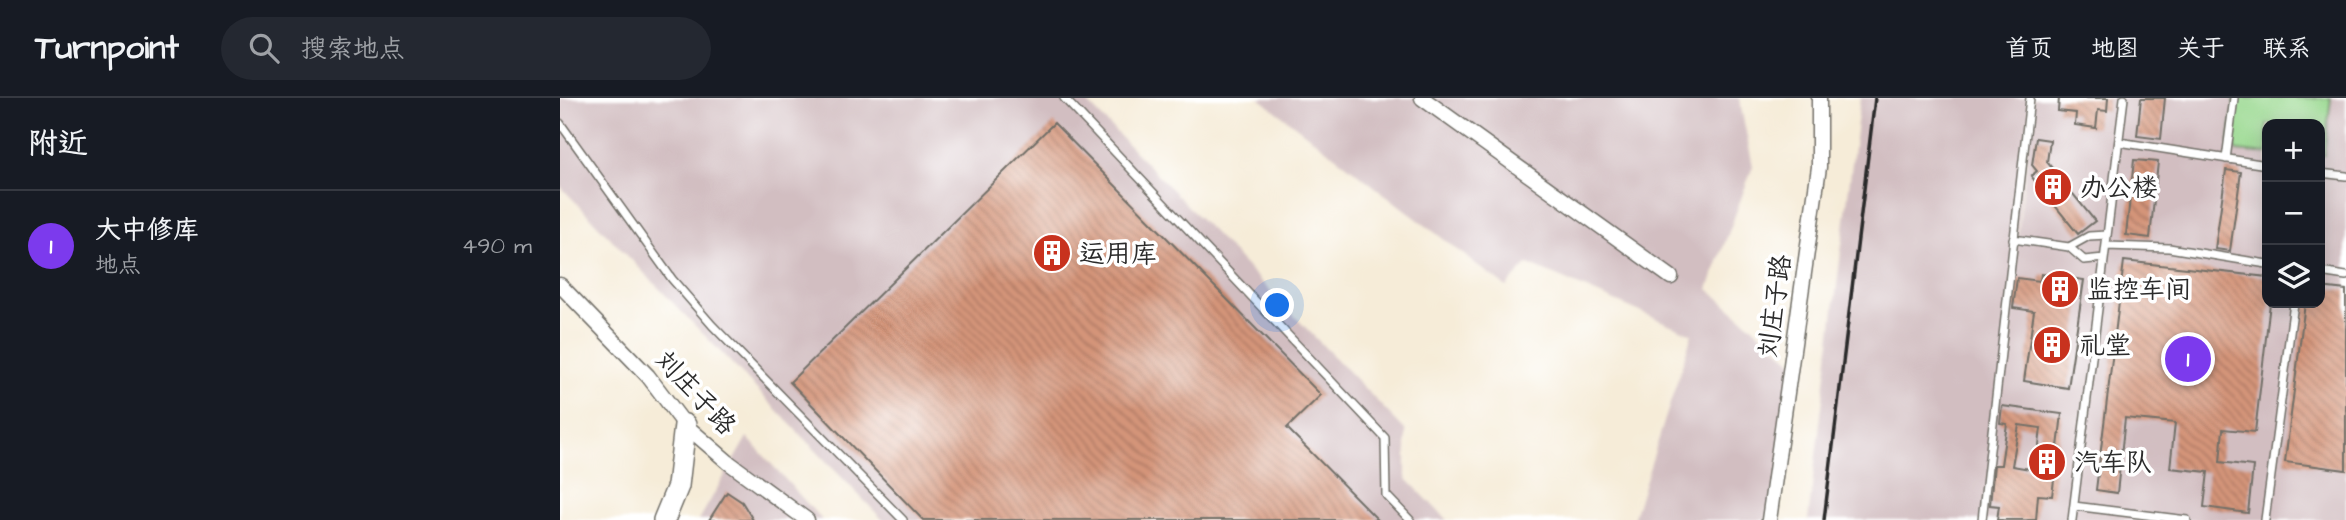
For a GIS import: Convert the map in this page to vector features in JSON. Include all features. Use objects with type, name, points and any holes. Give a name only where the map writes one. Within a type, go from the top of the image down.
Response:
[{"type":"street","points":[[1422,98],[1671,277]]},
{"type":"street","name":"刘庄子路","points":[[1769,520],[1819,167],[1819,98]]},
{"type":"street","name":"刘庄子路","points":[[560,285],[648,376],[685,425],[728,462],[807,520]]},
{"type":"street","points":[[664,520],[678,486],[685,425]]},
{"type":"lane","points":[[1064,98],[1385,438],[1386,495],[1410,520]]},
{"type":"lane","points":[[1982,520],[2030,98]]},
{"type":"lane","points":[[2072,520],[2124,98]]},
{"type":"lane","points":[[2226,159],[2234,98]]},
{"type":"lane","points":[[560,123],[672,279],[712,325],[903,520]]},
{"type":"lane","points":[[2119,142],[2262,164]]},
{"type":"lane","points":[[2325,174],[2346,176]]},
{"type":"lane","points":[[2069,247],[2089,236],[2107,235]]},
{"type":"lane","points":[[2013,239],[2069,247],[2084,260],[2104,258]]},
{"type":"lane","points":[[2106,246],[2169,248],[2262,263]]},
{"type":"lane","points":[[2325,273],[2346,276]]},
{"type":"lane","points":[[2266,520],[2293,308]]},
{"type":"lane","points":[[2074,506],[2187,520]]},
{"type":"shaded area","points":[[560,98],[1083,98],[1406,431],[1406,478],[1447,520],[883,520],[560,186]]},
{"type":"shaded area","points":[[1259,98],[1739,98],[1753,166],[1708,289],[1796,364],[1776,520],[1633,520],[1692,334],[1528,264],[1506,287]]},
{"type":"shaded area","points":[[1860,98],[2031,98],[2005,352],[2033,98],[2346,98],[2346,520],[1808,520]]},
{"type":"shaded area","points":[[747,437],[822,520],[699,520]]},
{"type":"green space","points":[[2235,98],[2331,98],[2325,147],[2325,119],[2262,119],[2262,154],[2237,151],[2229,143]]},
{"type":"building","points":[[2059,98],[2108,98],[2107,111],[2098,110],[2096,128],[2075,125],[2076,113],[2058,111]]},
{"type":"building","points":[[2141,98],[2165,98],[2161,139],[2137,136]]},
{"type":"building","name":"运用库","points":[[1054,123],[1321,395],[1287,428],[1378,520],[923,520],[790,382]]},
{"type":"building","name":"办公楼","points":[[2036,138],[2050,140],[2047,162],[2095,221],[2078,234],[2031,176],[2037,171],[2032,165]]},
{"type":"building","points":[[2134,160],[2158,162],[2150,238],[2126,235]]},
{"type":"building","points":[[2226,170],[2241,172],[2230,251],[2215,249]]},
{"type":"building","points":[[2124,261],[2262,276],[2262,308],[2269,308],[2255,432],[2223,429],[2220,462],[2253,466],[2248,513],[2204,507],[2208,472],[2170,468],[2175,423],[2125,418],[2117,493],[2096,490]]},
{"type":"building","name":"礼堂","points":[[2041,274],[2084,280],[2068,388],[2024,381],[2034,311],[2013,308],[2017,278],[2040,281]]},
{"type":"building","points":[[2325,288],[2346,290],[2346,470],[2285,462],[2304,308],[2325,308]]},
{"type":"building","points":[[2002,406],[2062,414],[2052,496],[2038,495],[2036,520],[1997,520],[1999,506],[1990,505],[1994,465],[2001,465],[2007,424],[2000,423]],"holes":[[[2019,425],[2041,428],[2036,470],[2012,466]]]},
{"type":"building","points":[[727,492],[742,502],[753,520],[709,520]]},
{"type":"railway","points":[[1824,520],[1875,98]]},
{"type":"place","name":"办公楼","points":[[2053,187]]},
{"type":"place","name":"运用库","points":[[1052,253]]},
{"type":"place","name":"监控车间","points":[[2060,289]]},
{"type":"place","name":"礼堂","points":[[2052,345]]},
{"type":"place","name":"大中修库","points":[[2188,359]]},
{"type":"place","name":"汽车队","points":[[2047,462]]}]
